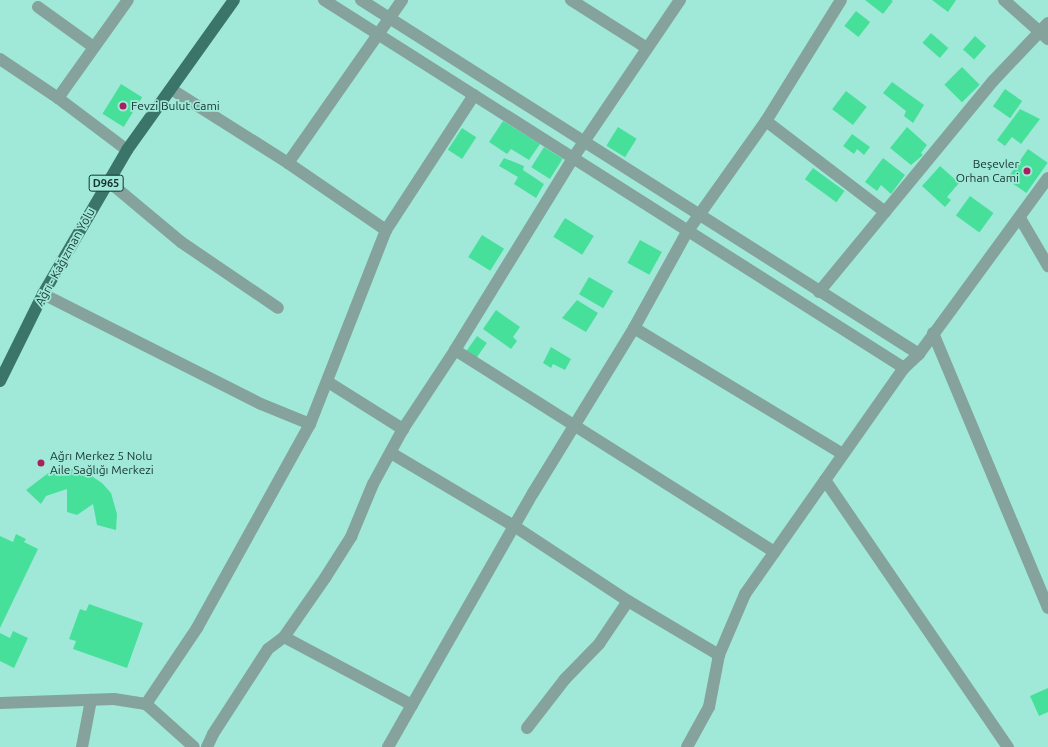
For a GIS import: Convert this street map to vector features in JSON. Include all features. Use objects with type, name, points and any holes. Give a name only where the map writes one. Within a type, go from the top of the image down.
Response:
[{"type":"main road","name":"Ağrı - Kağızman Yolu","points":[[0,381],[43,294],[127,150],[234,0]]},
{"type":"street","points":[[58,98],[92,46],[128,0]]},
{"type":"street","points":[[324,0],[687,232],[904,368]]},
{"type":"street","points":[[361,0],[819,292],[919,354]]},
{"type":"street","points":[[288,163],[402,0]]},
{"type":"street","points":[[571,0],[647,48]]},
{"type":"street","points":[[207,747],[213,734],[268,649],[284,637],[351,537],[373,484],[403,429],[455,350],[573,158],[680,0]]},
{"type":"street","points":[[388,747],[514,526],[634,328],[687,232],[698,214],[766,121],[841,0]]},
{"type":"street","points":[[819,292],[993,81],[1046,31],[1004,0]]},
{"type":"street","points":[[38,7],[92,46]]},
{"type":"street","points":[[0,59],[58,98],[127,150]]},
{"type":"street","points":[[171,89],[288,163],[386,230]]},
{"type":"street","points":[[146,704],[197,628],[310,424],[328,382],[376,250],[386,230],[474,95]]},
{"type":"street","points":[[766,121],[885,212]]},
{"type":"street","points":[[687,747],[709,707],[719,655],[745,594],[904,368],[919,354],[1048,178]]},
{"type":"street","points":[[108,181],[181,242],[278,308]]},
{"type":"street","points":[[1020,218],[1048,266]]},
{"type":"street","points":[[43,294],[261,404],[310,424]]},
{"type":"street","points":[[634,328],[843,454]]},
{"type":"street","points":[[933,333],[1048,608]]},
{"type":"street","points":[[455,350],[775,552]]},
{"type":"street","points":[[328,382],[403,429]]},
{"type":"street","points":[[391,453],[514,526],[628,601],[719,655]]},
{"type":"street","points":[[825,480],[1008,747]]},
{"type":"street","points":[[527,728],[565,679],[599,644],[628,601]]},
{"type":"street","points":[[284,637],[412,705]]},
{"type":"street","points":[[0,703],[114,699],[146,704],[194,747]]},
{"type":"street","points":[[82,747],[91,700]]},
{"type":"building","points":[[865,0],[891,0],[893,1],[883,14]]},
{"type":"building","points":[[932,0],[956,0],[948,12]]},
{"type":"building","points":[[856,11],[870,22],[858,37],[844,26]]},
{"type":"building","points":[[931,33],[948,48],[940,58],[922,43]]},
{"type":"building","points":[[975,36],[986,46],[974,59],[963,49]]},
{"type":"building","points":[[962,67],[980,85],[962,102],[944,85]]},
{"type":"building","points":[[892,82],[924,105],[913,123],[904,116],[906,111],[883,93]]},
{"type":"building","name":"Fevzi Bulut Cami","points":[[121,84],[142,97],[124,127],[102,114]]},
{"type":"building","points":[[1005,89],[1022,101],[1010,118],[993,106]]},
{"type":"building","points":[[846,91],[867,107],[853,125],[832,109]]},
{"type":"building","points":[[1020,109],[1040,119],[1021,144],[1012,137],[1005,146],[997,140]]},
{"type":"building","points":[[503,121],[540,144],[529,160],[511,149],[507,154],[489,142]]},
{"type":"building","points":[[618,127],[637,139],[625,157],[606,146]]},
{"type":"building","points":[[907,127],[927,145],[921,153],[923,155],[911,165],[890,148]]},
{"type":"building","points":[[462,128],[476,137],[462,159],[448,150]]},
{"type":"building","points":[[852,134],[870,147],[864,155],[857,149],[854,154],[843,146]]},
{"type":"building","points":[[544,147],[563,159],[550,179],[531,167]]},
{"type":"building","name":"Beşevler Orhan Cami","points":[[1028,149],[1048,163],[1026,193],[1007,179]]},
{"type":"building","points":[[504,158],[524,166],[523,170],[544,184],[536,198],[514,184],[518,177],[499,166]]},
{"type":"building","points":[[883,158],[905,175],[891,194],[881,185],[877,191],[865,182]]},
{"type":"building","points":[[940,166],[959,183],[947,197],[951,200],[945,207],[922,186]]},
{"type":"building","points":[[813,168],[845,191],[836,202],[805,179]]},
{"type":"building","points":[[970,196],[993,213],[979,232],[956,215]]},
{"type":"building","points":[[565,218],[594,236],[582,255],[553,237]]},
{"type":"building","points":[[482,235],[504,249],[490,271],[468,257]]},
{"type":"building","points":[[640,240],[662,252],[649,275],[627,263]]},
{"type":"building","points":[[589,277],[613,291],[603,308],[579,294]]},
{"type":"building","points":[[577,300],[598,313],[586,332],[562,318]]},
{"type":"building","points":[[496,310],[520,327],[513,337],[517,341],[511,349],[483,329]]},
{"type":"building","points":[[477,336],[487,343],[477,358],[467,351]]},
{"type":"building","points":[[551,347],[571,359],[565,370],[553,364],[551,368],[543,363]]},
{"type":"building","points":[[68,468],[87,473],[102,483],[111,493],[117,514],[116,530],[97,525],[93,504],[77,515],[67,512],[67,489],[46,496],[41,504],[26,490],[51,471]]},
{"type":"building","points":[[16,534],[26,539],[24,542],[38,549],[0,628],[0,536],[13,542]]},
{"type":"building","points":[[89,604],[143,623],[127,668],[73,649],[76,641],[69,639],[80,609],[86,611]]},
{"type":"building","points":[[13,631],[28,638],[14,668],[0,661],[0,633],[10,638]]},
{"type":"building","points":[[1048,688],[1048,712],[1039,716],[1030,696]]},
{"type":"place","name":"Fevzi Bulut Cami","points":[[123,106]]},
{"type":"place","name":"Beşevler Orhan Cami","points":[[1027,171]]},
{"type":"place","name":"Ağrı Merkez 5 Nolu Aile Sağlığı Merkezi","points":[[41,463]]}]
